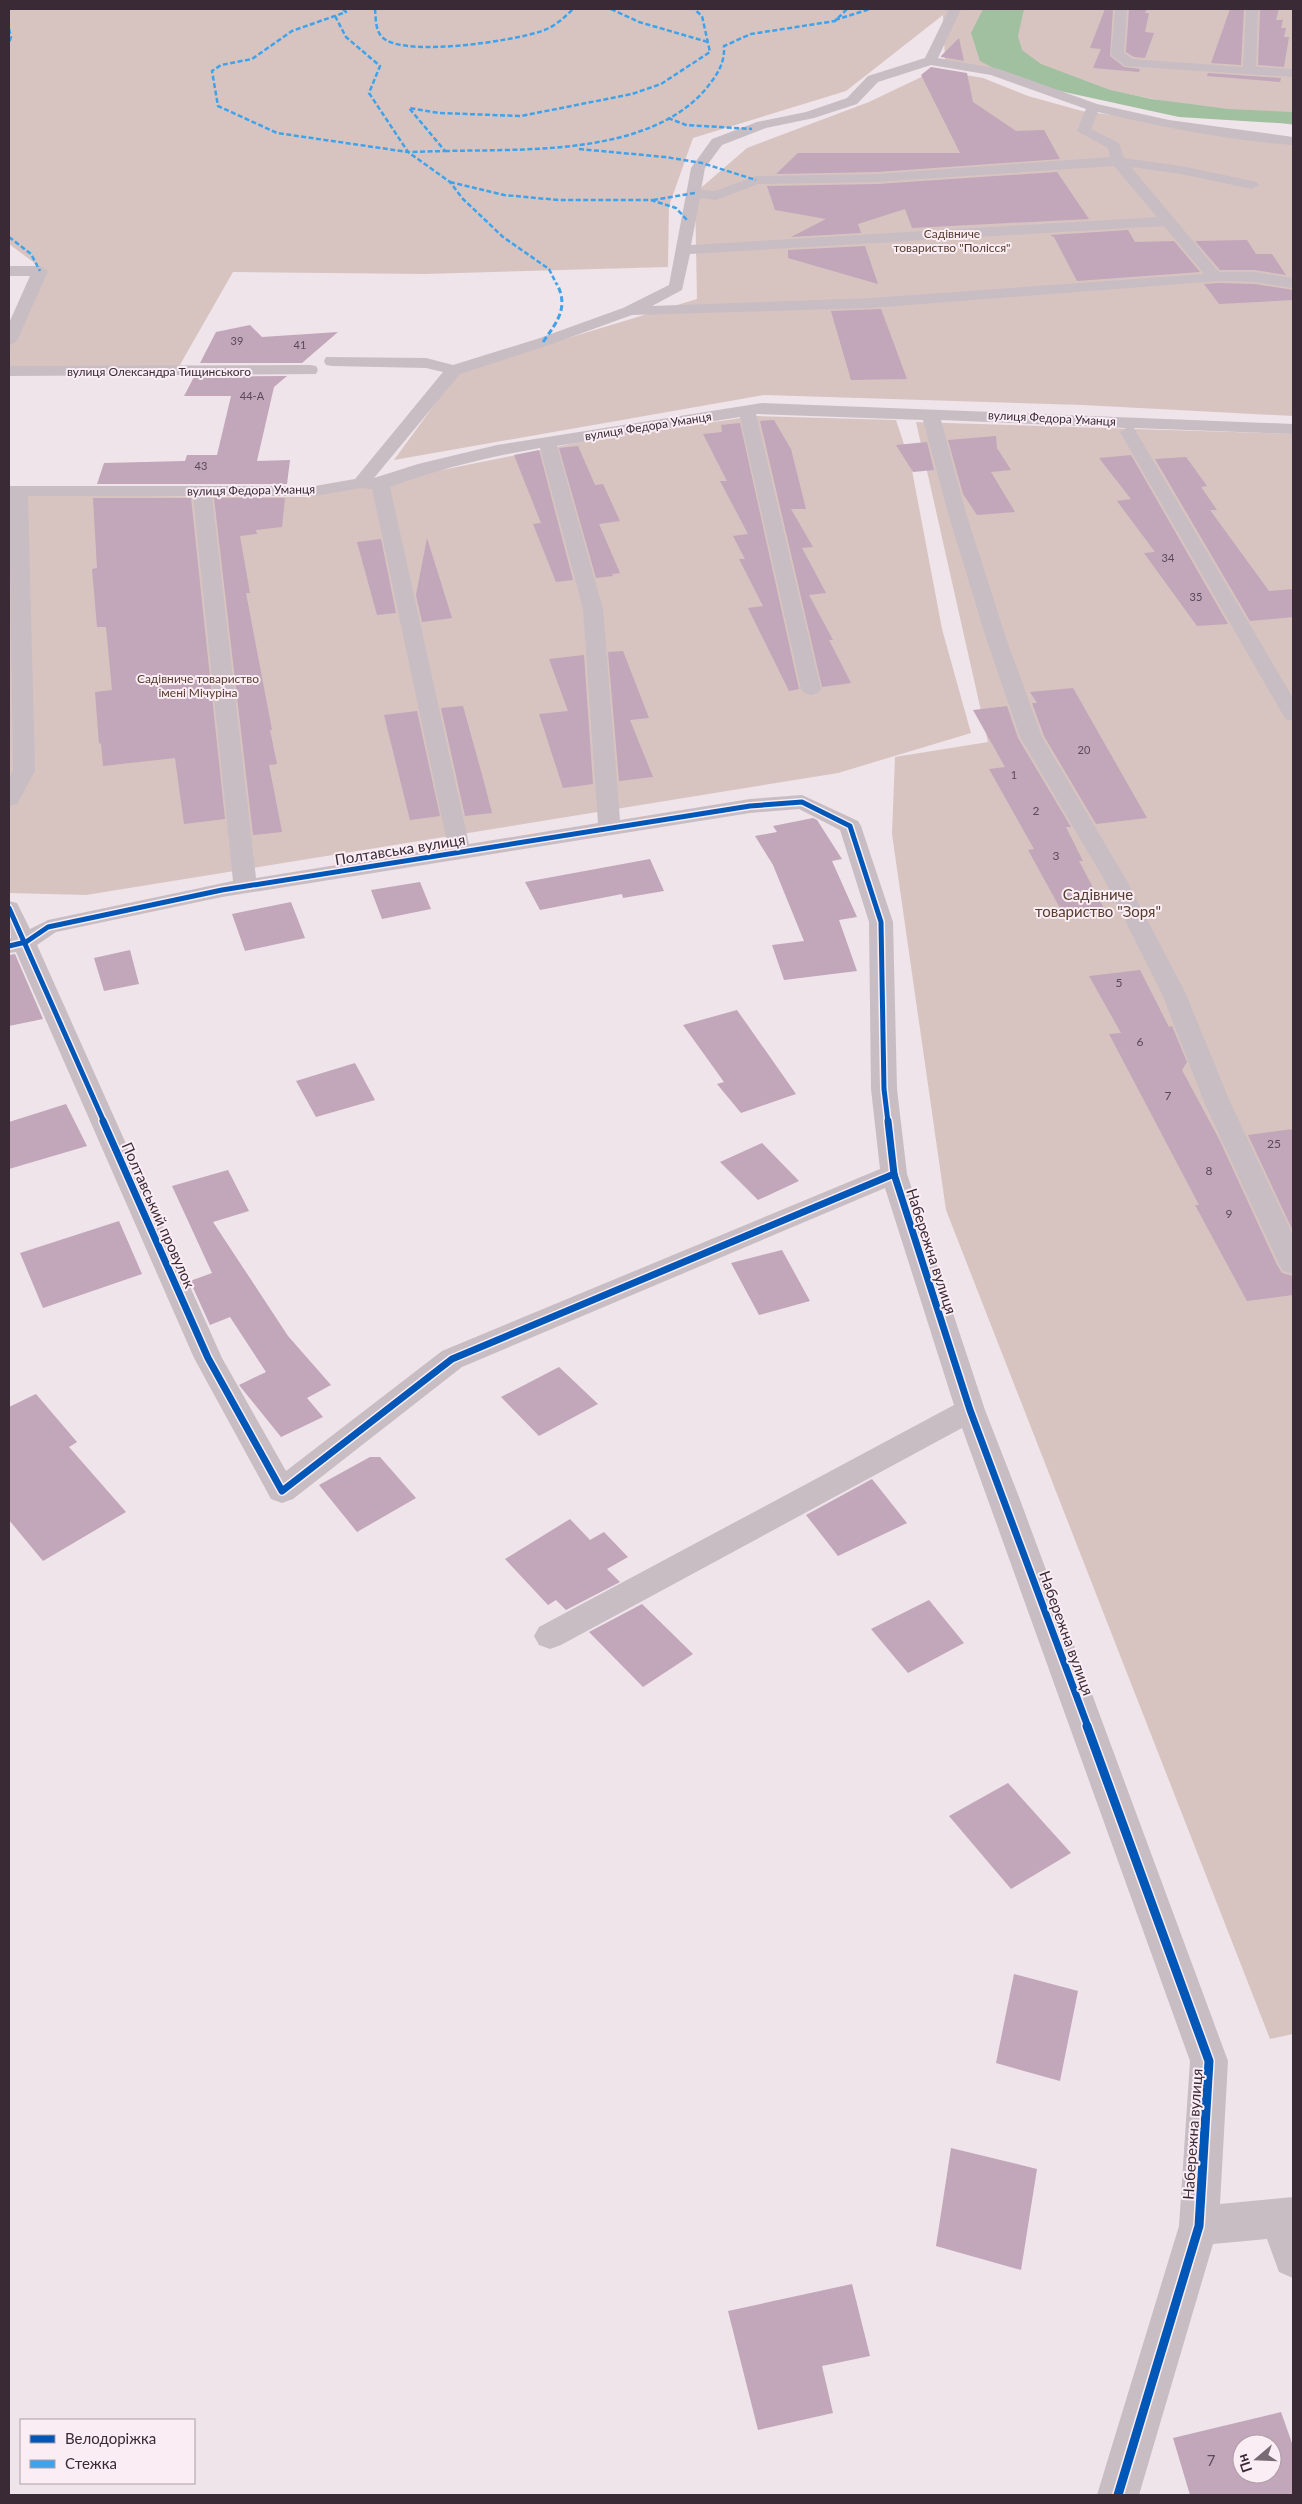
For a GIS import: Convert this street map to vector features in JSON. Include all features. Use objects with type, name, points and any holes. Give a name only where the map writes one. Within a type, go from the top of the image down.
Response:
[{"type":"street","points":[[930,61],[954,9]]},
{"type":"street","points":[[1121,9],[1117,56],[1130,63],[1293,74]]},
{"type":"street","points":[[1249,71],[1252,9]]},
{"type":"street","points":[[332,362],[426,363],[454,370],[544,342],[629,311],[676,287],[695,193],[698,168],[717,142],[762,125],[809,115],[852,101],[873,79],[930,61],[994,72],[1093,107],[1169,124],[1267,139],[1293,141]]},
{"type":"street","points":[[1093,107],[1084,131],[1114,146],[1118,161],[1214,276]]},
{"type":"street","points":[[695,193],[716,196],[756,180],[877,178],[1118,161],[1180,170],[1252,185]]},
{"type":"street","points":[[683,250],[1167,221]]},
{"type":"street","points":[[9,271],[40,271],[9,341]]},
{"type":"street","points":[[629,311],[871,303],[1192,280],[1214,276],[1246,275],[1293,283]]},
{"type":"street","name":"вулиця Олександра Тищинського","points":[[9,371],[310,370]]},
{"type":"street","points":[[454,370],[370,484],[460,852]]},
{"type":"street","name":"вулиця Федора Уманця","points":[[14,491],[315,490],[370,484],[497,450],[762,408],[931,418],[1293,429]]},
{"type":"street","points":[[747,411],[811,689]]},
{"type":"street","points":[[1293,438],[1128,432],[931,418],[957,513],[1031,738],[1062,786],[1111,873],[1174,994],[1217,1102],[1293,1264]]},
{"type":"street","points":[[1128,432],[1293,715]]},
{"type":"street","points":[[546,442],[593,609],[610,829]]},
{"type":"street","points":[[9,799],[14,786],[24,771],[14,491]]},
{"type":"street","points":[[202,491],[245,886]]},
{"type":"street","name":"Полтавська вулиця","points":[[17,944],[48,927],[245,886],[750,806],[802,802]]},
{"type":"street","name":"Набережна вулиця","points":[[802,802],[850,826],[881,922],[884,1089],[894,1174],[970,1410],[1004,1497],[1209,2061],[1199,2226],[1118,2495]]},
{"type":"street","name":"Полтавський провулок","points":[[9,908],[17,944],[208,1358],[282,1491],[452,1359],[894,1174]]},
{"type":"street","points":[[550,1636],[970,1410]]},
{"type":"street","points":[[1199,2226],[1286,2218],[1293,2258]]},
{"type":"green space","points":[[9,9],[1293,9],[1293,125],[945,60],[943,15],[846,91],[693,138],[669,206],[668,267],[424,274],[233,272],[177,370],[9,369],[9,347],[44,270],[9,244]]},
{"type":"green space","name":"Садівниче товариство \"Полісся\"","points":[[936,70],[983,78],[1028,96],[1082,111],[1293,139],[1293,416],[1083,405],[764,395],[394,460],[459,371],[697,299],[695,193],[747,148],[869,102]]},
{"type":"green space","name":"Садівниче товариство імені Мічуріна","points":[[754,416],[896,420],[911,465],[942,629],[971,733],[838,773],[86,895],[9,893],[9,495],[308,497],[581,442]]},
{"type":"green space","name":"Садівниче товариство \"Зоря\"","points":[[916,422],[1293,434],[1293,2034],[1270,2039],[946,1210],[892,834],[895,757],[988,742]]},
{"type":"shaded area","points":[[983,9],[1024,9],[1018,36],[1022,50],[1041,64],[1110,90],[1152,99],[1228,109],[1293,112],[1293,124],[1179,117],[1023,83],[980,61],[971,33]]},
{"type":"building","points":[[1105,9],[1113,9],[1110,56],[1124,67],[1140,69],[1139,72],[1093,68],[1101,49],[1090,48]]},
{"type":"building","points":[[1129,9],[1147,9],[1145,13],[1149,13],[1145,32],[1154,33],[1145,58],[1134,57],[1126,52]]},
{"type":"building","points":[[1230,9],[1244,9],[1241,65],[1211,63]]},
{"type":"building","points":[[1260,9],[1279,9],[1276,20],[1283,20],[1281,28],[1286,28],[1284,37],[1289,37],[1284,67],[1258,65]]},
{"type":"building","points":[[959,38],[964,61],[941,57],[941,56]]},
{"type":"building","points":[[931,67],[967,73],[973,102],[1016,131],[1044,130],[1060,159],[877,172],[776,174],[798,153],[960,153],[921,75]]},
{"type":"building","points":[[1208,73],[1281,78],[1280,82],[1207,76]]},
{"type":"building","points":[[1057,172],[1089,219],[912,228],[905,209],[858,224],[861,233],[791,237],[826,219],[775,210],[767,186],[877,184]]},
{"type":"building","points":[[1128,230],[1135,242],[1174,241],[1200,272],[1077,281],[1054,237],[1050,235]]},
{"type":"building","points":[[1247,240],[1256,254],[1272,254],[1286,275],[1255,270],[1220,270],[1195,241]]},
{"type":"building","points":[[865,246],[878,284],[788,258],[788,250]]},
{"type":"building","points":[[1204,284],[1255,284],[1293,290],[1293,300],[1219,304]]},
{"type":"building","points":[[881,309],[907,379],[851,380],[831,311]]},
{"type":"building","points":[[250,325],[262,337],[338,332],[302,363],[200,363],[216,332]]},
{"type":"building","points":[[287,376],[274,387],[257,461],[290,460],[287,484],[97,484],[104,463],[185,461],[187,455],[217,455],[231,396],[184,396],[194,377]]},
{"type":"building","points":[[774,420],[791,449],[806,509],[791,509],[813,547],[802,548],[826,593],[809,595],[833,640],[829,640],[851,683],[822,687],[760,421]]},
{"type":"building","points":[[740,423],[799,689],[789,691],[748,608],[763,606],[739,559],[745,559],[733,536],[748,534],[720,481],[727,481],[703,434],[722,432],[721,425]]},
{"type":"building","points":[[996,436],[997,448],[1011,470],[991,472],[1015,512],[977,515],[963,494],[948,440]]},
{"type":"building","points":[[927,442],[934,470],[913,472],[896,445]]},
{"type":"building","points":[[578,446],[595,485],[603,484],[620,521],[599,524],[620,573],[612,574],[613,576],[596,578],[559,448]]},
{"type":"building","points":[[539,450],[573,580],[556,582],[533,524],[541,523],[514,455]]},
{"type":"building","points":[[1131,455],[1228,624],[1197,626],[1144,553],[1155,552],[1117,501],[1131,499],[1099,458]]},
{"type":"building","points":[[1186,457],[1207,486],[1201,487],[1217,510],[1210,510],[1269,591],[1293,589],[1293,617],[1250,621],[1155,459]]},
{"type":"building","points":[[93,498],[191,498],[225,819],[184,824],[175,758],[103,766],[101,743],[99,744],[95,692],[112,690],[106,627],[97,627],[92,569],[97,568]]},
{"type":"building","points":[[214,498],[285,498],[282,527],[256,530],[257,534],[240,536],[250,593],[246,593],[277,764],[269,765],[282,832],[253,835]]},
{"type":"building","points":[[427,538],[452,618],[422,622],[416,595]]},
{"type":"building","points":[[381,539],[396,613],[377,615],[357,542]]},
{"type":"building","points":[[623,651],[649,718],[630,720],[653,777],[619,781],[608,652]]},
{"type":"building","points":[[584,655],[593,784],[563,788],[539,714],[568,711],[549,659]]},
{"type":"building","points":[[1073,688],[1147,818],[1096,824],[1044,736],[1032,703],[1037,703],[1030,692]]},
{"type":"building","points":[[463,706],[492,813],[465,816],[441,708]]},
{"type":"building","points":[[1007,706],[1018,738],[1071,827],[1066,827],[1083,861],[1079,861],[1107,914],[1066,919],[1028,850],[1034,849],[989,769],[1005,767],[973,710]]},
{"type":"building","points":[[417,711],[440,816],[410,820],[384,715]]},
{"type":"building","points":[[813,818],[817,820],[842,859],[832,861],[857,917],[839,920],[857,971],[784,980],[772,945],[804,941],[773,865],[755,836],[777,832],[773,826]]},
{"type":"building","points":[[650,859],[664,891],[623,898],[622,894],[540,910],[525,882]]},
{"type":"building","points":[[420,882],[431,909],[382,919],[371,890]]},
{"type":"building","points":[[291,902],[305,938],[245,951],[232,914]]},
{"type":"building","points":[[130,950],[139,984],[104,991],[94,958]]},
{"type":"building","points":[[15,954],[43,1019],[9,1026],[9,955]]},
{"type":"building","points":[[1140,970],[1169,1027],[1172,1026],[1187,1062],[1182,1070],[1219,1139],[1277,1265],[1282,1273],[1293,1276],[1293,1295],[1247,1301],[1195,1205],[1199,1205],[1109,1034],[1121,1033],[1089,976]]},
{"type":"building","points":[[737,1010],[796,1094],[741,1113],[717,1084],[724,1082],[683,1025]]},
{"type":"building","points":[[355,1063],[375,1100],[316,1117],[296,1081]]},
{"type":"building","points":[[66,1104],[87,1146],[9,1169],[9,1122]]},
{"type":"building","points":[[1293,1129],[1293,1231],[1248,1135]]},
{"type":"building","points":[[762,1143],[799,1181],[758,1200],[720,1162]]},
{"type":"building","points":[[228,1170],[249,1211],[213,1222],[288,1336],[331,1385],[307,1398],[323,1417],[281,1437],[239,1385],[266,1372],[230,1317],[210,1325],[190,1281],[212,1273],[172,1186]]},
{"type":"building","points":[[119,1221],[142,1274],[43,1308],[20,1253]]},
{"type":"building","points":[[782,1250],[810,1301],[759,1315],[731,1263]]},
{"type":"building","points":[[559,1367],[598,1404],[539,1436],[501,1397]]},
{"type":"building","points":[[36,1394],[77,1442],[69,1447],[126,1512],[43,1561],[9,1520],[9,1407]]},
{"type":"building","points":[[370,1457],[380,1457],[416,1498],[357,1532],[319,1485]]},
{"type":"building","points":[[872,1479],[907,1523],[838,1556],[806,1515]]},
{"type":"building","points":[[570,1519],[590,1540],[604,1532],[628,1557],[607,1569],[620,1582],[566,1610],[556,1600],[548,1605],[505,1559]]},
{"type":"building","points":[[929,1600],[964,1643],[908,1673],[871,1629]]},
{"type":"building","points":[[642,1604],[693,1654],[643,1687],[589,1632]]},
{"type":"building","points":[[1008,1783],[1071,1853],[1011,1889],[949,1816]]},
{"type":"building","points":[[1014,1974],[1078,1991],[1060,2081],[996,2063]]},
{"type":"building","points":[[951,2148],[1037,2169],[1021,2270],[936,2246]]},
{"type":"building","points":[[852,2284],[870,2356],[822,2366],[833,2413],[758,2430],[728,2311]]},
{"type":"building","points":[[1281,2412],[1293,2446],[1293,2495],[1190,2495],[1173,2438]]},
{"type":"marked path","points":[[343,9],[346,12],[292,31],[252,59],[221,65],[212,71],[218,106],[277,133],[408,152],[445,151],[409,108],[439,113],[521,116],[632,94],[661,84],[710,52],[702,16],[694,9]]},
{"type":"marked path","points":[[375,9],[378,29],[385,40],[396,45],[414,47],[462,45],[530,35],[551,27],[573,9]]},
{"type":"marked path","points":[[611,9],[639,22],[708,42]]},
{"type":"marked path","points":[[445,151],[569,146],[630,134],[659,123],[692,104],[720,70],[724,59],[724,46],[751,34],[835,21],[847,9]]},
{"type":"marked path","points":[[835,20],[870,9]]},
{"type":"marked path","points":[[335,16],[346,37],[380,66],[369,93],[408,152],[450,182],[462,198],[503,237],[549,269],[562,295],[560,317],[543,342]]},
{"type":"marked path","points":[[9,29],[11,37],[9,43]]},
{"type":"marked path","points":[[668,118],[686,125],[752,129]]},
{"type":"marked path","points":[[579,149],[665,157],[702,163],[756,180]]},
{"type":"marked path","points":[[450,182],[504,195],[558,200],[651,200],[676,208],[688,221]]},
{"type":"marked path","points":[[653,200],[695,193]]},
{"type":"marked path","points":[[9,237],[31,254],[40,271]]},
{"type":"cycle path","points":[[9,946],[26,942],[48,927],[222,890],[750,806],[802,802],[850,826],[881,922],[884,1089],[894,1174],[970,1410],[1004,1497],[1209,2061],[1199,2226],[1118,2495]]},
{"type":"cycle path","points":[[9,908],[208,1358],[282,1491],[452,1359],[894,1174]]}]
